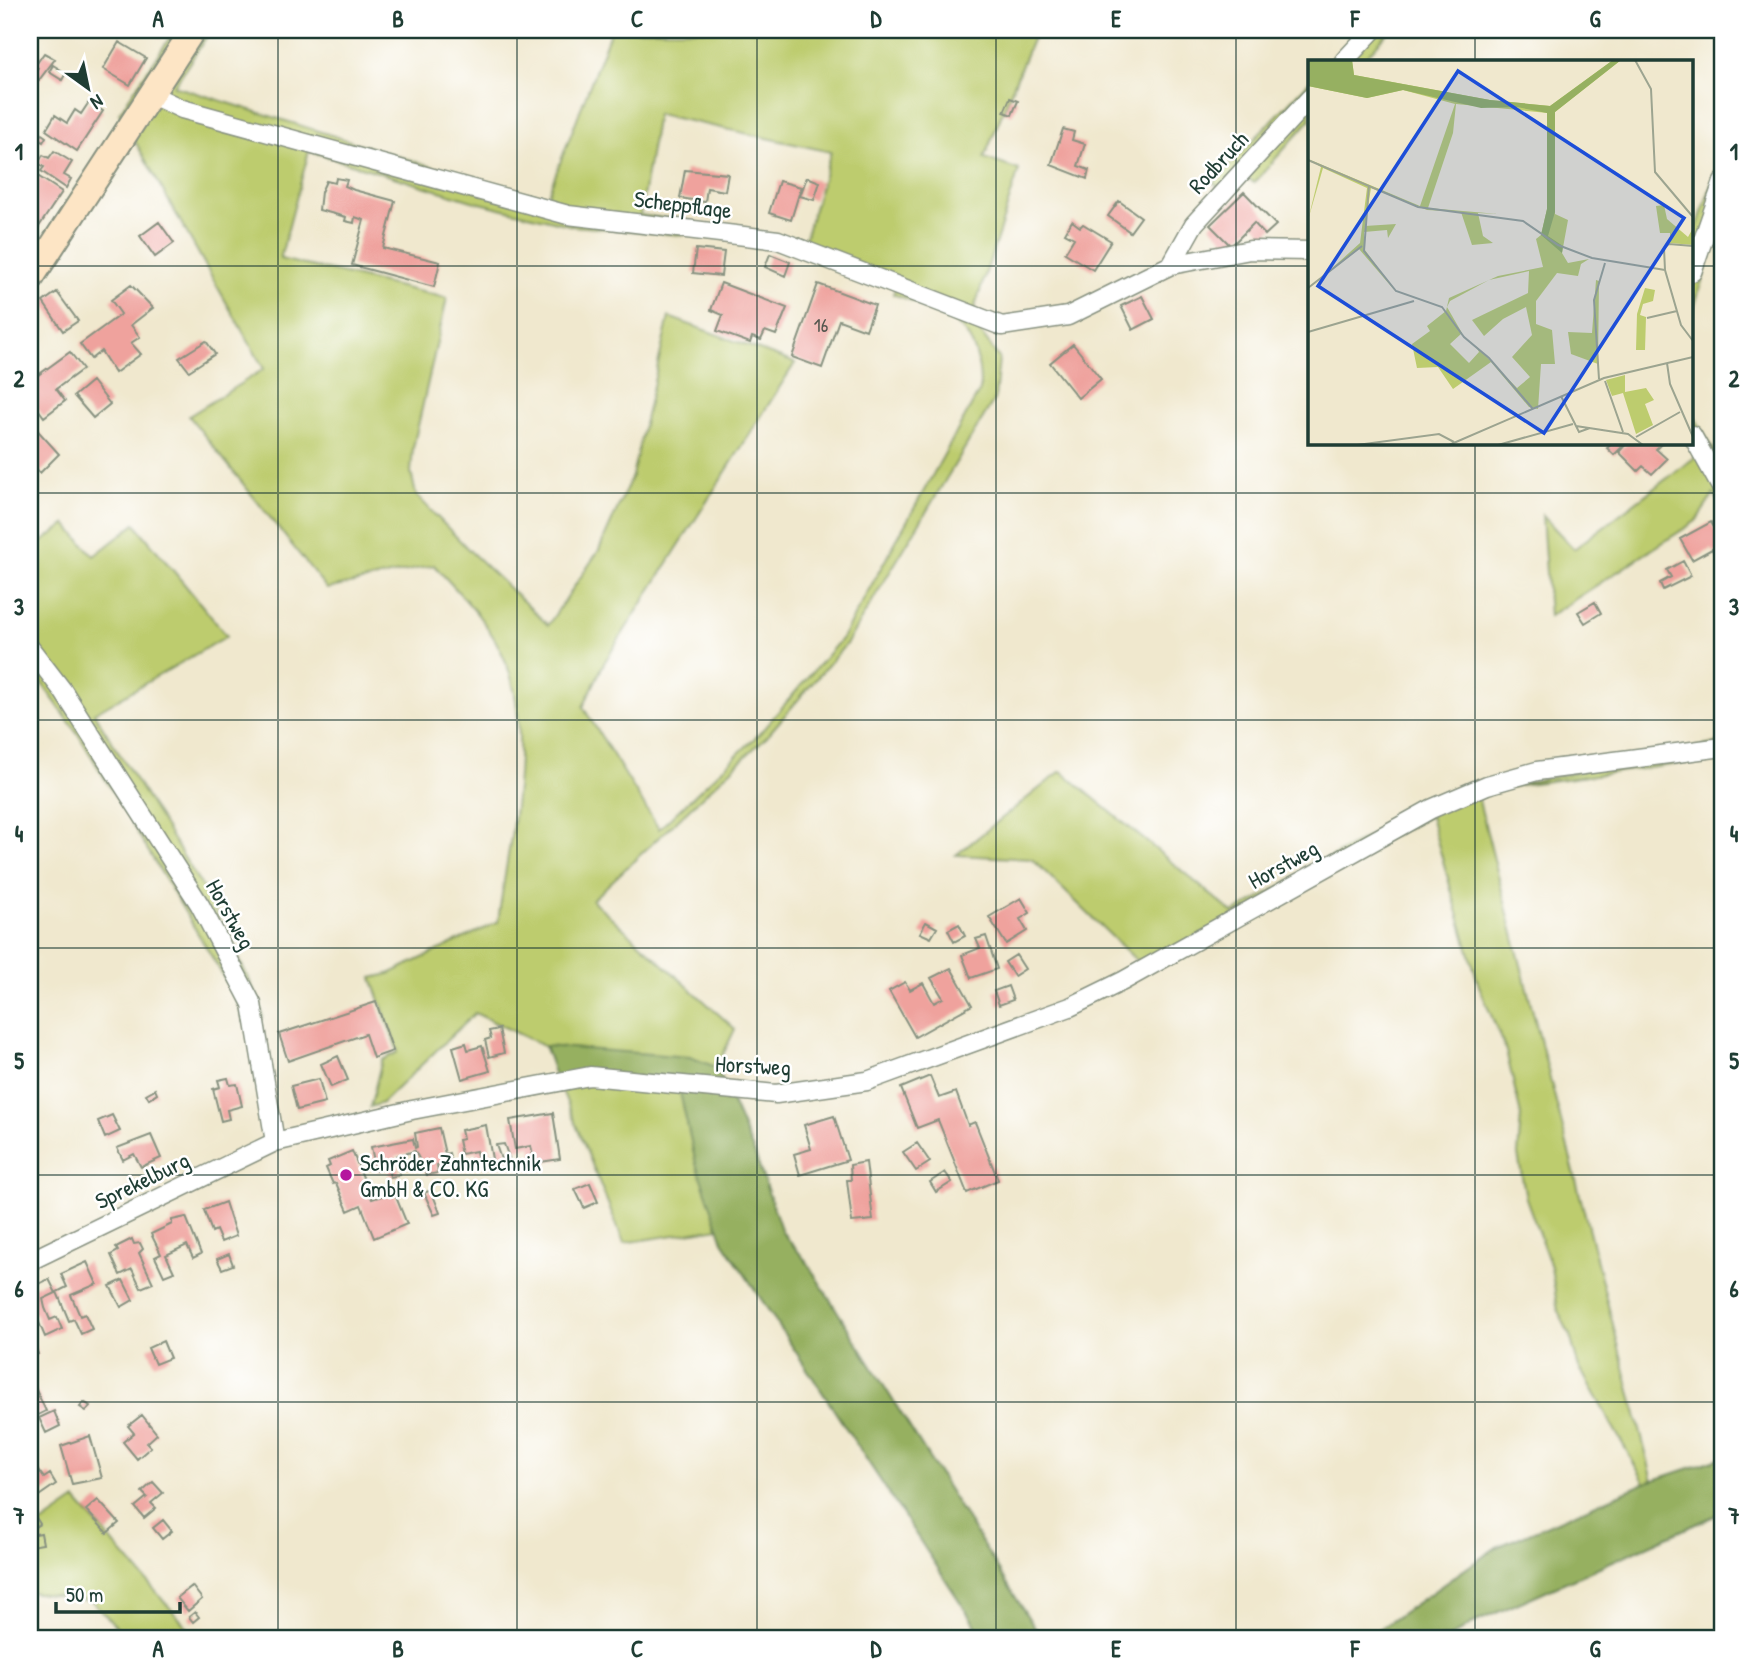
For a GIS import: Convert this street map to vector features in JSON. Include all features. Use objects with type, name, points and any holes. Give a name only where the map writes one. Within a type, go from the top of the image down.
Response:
[{"type":"main road","points":[[30,280],[192,30]]},
{"type":"street","points":[[1345,60],[1373,30]]},
{"type":"street","name":"Scheppflage","points":[[150,94],[183,109],[568,215],[778,240],[1002,326],[1068,316],[1171,265],[1250,250],[1308,251]]},
{"type":"street","name":"Rodbruch","points":[[1171,265],[1194,224],[1308,100]]},
{"type":"street","points":[[1694,266],[1723,182]]},
{"type":"street","points":[[1183,242],[1199,259]]},
{"type":"street","points":[[1694,439],[1723,491]]},
{"type":"street","name":"Horstweg","points":[[30,648],[63,691],[200,905],[252,1004],[275,1142],[412,1110],[590,1076],[776,1094],[867,1081],[1091,997],[1431,808],[1487,785],[1537,771],[1723,747]]},
{"type":"street","name":"Sprekelburg","points":[[30,1261],[275,1142]]},
{"type":"green space","points":[[175,30],[211,30],[174,86],[545,202],[611,30],[1036,30],[984,158],[1019,170],[971,319],[999,358],[995,398],[847,643],[767,736],[592,900],[735,1029],[717,1067],[755,1155],[782,1232],[806,1261],[1041,1638],[984,1638],[723,1241],[719,1228],[624,1243],[544,1046],[475,1013],[382,1103],[370,1107],[382,1060],[398,1052],[372,978],[389,974],[498,922],[517,784],[518,712],[512,679],[500,649],[486,626],[434,565],[327,589],[189,416],[264,369],[119,113]],"holes":[[[657,114],[831,152],[800,255],[896,286],[893,294],[945,315],[967,335],[979,367],[980,390],[842,638],[759,734],[659,829],[583,707],[604,663],[795,363],[669,317],[632,476],[599,550],[548,625],[416,495],[411,472],[413,448],[447,298],[280,259],[309,151],[472,201],[573,226],[683,235],[687,221],[640,215]]]},
{"type":"green space","points":[[1360,30],[1390,30],[1363,60],[1331,60]]},
{"type":"green space","points":[[1308,83],[1308,122],[1254,183],[1238,171],[1221,190],[1213,182]]},
{"type":"green space","points":[[1723,150],[1723,212],[1694,307],[1694,236]]},
{"type":"green space","points":[[1694,416],[1723,466],[1723,507],[1714,494],[1696,521],[1549,616],[1542,515],[1574,549],[1695,457]]},
{"type":"green space","points":[[66,524],[94,556],[135,524],[227,636],[94,713],[208,896],[260,1002],[263,1018],[244,1023],[236,997],[78,734],[30,667],[30,551]]},
{"type":"green space","points":[[1723,742],[1723,758],[1519,785],[1478,797],[1653,1481],[1723,1457],[1723,1512],[1471,1624],[1450,1638],[1367,1638],[1497,1547],[1645,1483],[1578,1365],[1570,1335],[1558,1311],[1551,1267],[1526,1198],[1518,1155],[1521,1115],[1506,1051],[1479,986],[1430,816],[1141,965],[1032,859],[956,855],[1061,771],[1233,913],[1429,802]]},
{"type":"green space","points":[[545,1046],[690,1057],[716,1067],[755,1155],[782,1232],[806,1261],[1041,1638],[984,1638],[723,1241],[696,1164],[679,1088],[594,1081],[558,1086]]},
{"type":"green space","points":[[1723,1457],[1723,1512],[1471,1624],[1450,1638],[1367,1638],[1497,1547],[1645,1483]]},
{"type":"green space","points":[[76,1500],[193,1634],[188,1638],[127,1638],[92,1601],[30,1592],[30,1532]]},
{"type":"building","points":[[30,30],[41,30],[30,47]]},
{"type":"building","points":[[147,30],[165,30],[160,38]]},
{"type":"building","points":[[119,42],[146,58],[130,85],[103,69]]},
{"type":"building","points":[[44,53],[55,59],[39,80],[34,76],[38,68],[35,66]]},
{"type":"building","points":[[53,65],[66,73],[62,80],[49,72]]},
{"type":"building","points":[[1010,98],[1018,101],[1012,115],[1004,112]]},
{"type":"building","points":[[89,102],[103,111],[77,151],[46,130],[55,115],[67,123],[75,110],[81,114]]},
{"type":"building","points":[[1063,129],[1074,132],[1072,140],[1085,144],[1078,166],[1089,170],[1087,179],[1051,165]]},
{"type":"building","points":[[36,130],[46,137],[43,142],[32,135]]},
{"type":"building","points":[[54,151],[72,162],[64,175],[71,179],[66,188],[41,171],[44,167],[38,163],[43,155],[49,158]]},
{"type":"building","points":[[685,170],[728,174],[725,191],[707,188],[705,202],[680,198]]},
{"type":"building","points":[[30,171],[62,192],[34,234],[30,231]]},
{"type":"building","points":[[807,177],[820,182],[814,200],[800,196]]},
{"type":"building","points":[[336,178],[347,180],[345,186],[354,190],[395,201],[383,248],[440,262],[434,287],[352,265],[364,220],[355,217],[354,223],[345,221],[346,217],[319,210],[321,192],[326,181],[335,183]]},
{"type":"building","points":[[779,181],[801,187],[791,220],[769,213]]},
{"type":"building","points":[[1244,192],[1276,225],[1265,235],[1254,223],[1231,246],[1210,225]]},
{"type":"building","points":[[1119,201],[1141,217],[1130,232],[1108,216]]},
{"type":"building","points":[[1072,221],[1080,227],[1083,224],[1111,241],[1093,270],[1065,253],[1074,238],[1065,233]]},
{"type":"building","points":[[159,222],[174,243],[155,257],[140,236]]},
{"type":"building","points":[[696,249],[724,252],[721,276],[693,273]]},
{"type":"building","points":[[770,254],[790,262],[785,276],[765,267]]},
{"type":"building","points":[[721,283],[787,308],[776,335],[765,331],[761,340],[752,337],[750,343],[717,331],[723,315],[711,310]]},
{"type":"building","points":[[818,284],[875,305],[866,330],[839,320],[822,368],[792,357]]},
{"type":"building","points":[[131,285],[153,308],[131,325],[140,337],[131,343],[141,354],[115,373],[101,351],[91,359],[80,344],[121,314],[111,300]]},
{"type":"building","points":[[57,292],[78,321],[63,331],[43,302]]},
{"type":"building","points":[[1142,296],[1154,319],[1133,330],[1121,306]]},
{"type":"building","points":[[206,341],[215,354],[189,371],[179,358]]},
{"type":"building","points":[[1073,344],[1101,379],[1078,398],[1050,363]]},
{"type":"building","points":[[70,352],[83,369],[56,389],[65,401],[44,417],[30,398],[30,381]]},
{"type":"building","points":[[92,381],[110,404],[93,418],[74,396]]},
{"type":"building","points":[[30,422],[59,454],[40,473],[30,462]]},
{"type":"building","points":[[1612,444],[1623,446],[1614,455],[1607,448]]},
{"type":"building","points":[[1626,444],[1661,444],[1656,449],[1667,459],[1652,474],[1643,466],[1638,471],[1619,452]]},
{"type":"building","points":[[1711,522],[1722,543],[1718,546],[1720,550],[1714,553],[1712,549],[1692,560],[1680,539]]},
{"type":"building","points":[[1683,561],[1691,576],[1663,590],[1660,583],[1671,577],[1667,570]]},
{"type":"building","points":[[1595,602],[1601,613],[1585,623],[1578,612]]},
{"type":"building","points":[[1021,898],[1030,913],[1020,919],[1027,931],[1006,944],[989,917]]},
{"type":"building","points":[[926,922],[937,928],[931,938],[920,933]]},
{"type":"building","points":[[959,924],[965,936],[954,942],[948,930]]},
{"type":"building","points":[[986,936],[997,969],[971,978],[962,955],[980,948],[976,939]]},
{"type":"building","points":[[1016,955],[1025,969],[1014,976],[1005,962]]},
{"type":"building","points":[[951,968],[972,1005],[915,1037],[889,991],[905,982],[910,990],[923,983],[934,1003],[943,998],[931,978]]},
{"type":"building","points":[[1008,986],[1013,1000],[999,1005],[994,991]]},
{"type":"building","points":[[376,1002],[393,1051],[373,1058],[365,1034],[288,1061],[279,1034]]},
{"type":"building","points":[[499,1029],[504,1053],[489,1057],[485,1040],[491,1038],[489,1031]]},
{"type":"building","points":[[466,1043],[468,1050],[482,1046],[490,1071],[462,1079],[453,1047]]},
{"type":"building","points":[[338,1056],[348,1080],[331,1087],[321,1064]]},
{"type":"building","points":[[930,1076],[939,1098],[956,1092],[968,1125],[975,1122],[998,1180],[967,1193],[938,1120],[917,1128],[901,1088]]},
{"type":"building","points":[[228,1078],[230,1085],[237,1084],[242,1106],[227,1110],[229,1119],[221,1121],[213,1089],[220,1087],[218,1080]]},
{"type":"building","points":[[319,1079],[325,1103],[297,1110],[291,1086]]},
{"type":"building","points":[[155,1089],[157,1094],[149,1099],[146,1094]]},
{"type":"building","points":[[553,1113],[560,1159],[534,1163],[531,1146],[515,1149],[510,1120]]},
{"type":"building","points":[[112,1115],[120,1131],[105,1138],[98,1121]]},
{"type":"building","points":[[834,1116],[848,1160],[800,1175],[794,1154],[811,1149],[804,1125]]},
{"type":"building","points":[[486,1125],[492,1159],[478,1161],[476,1151],[461,1154],[458,1140],[463,1139],[461,1130]]},
{"type":"building","points":[[439,1128],[445,1154],[449,1153],[451,1162],[437,1165],[438,1173],[427,1175],[415,1151],[396,1156],[400,1175],[390,1177],[388,1168],[376,1171],[371,1147],[413,1139],[415,1148],[415,1133]]},
{"type":"building","points":[[151,1135],[161,1158],[141,1167],[134,1154],[123,1160],[117,1148]]},
{"type":"building","points":[[917,1143],[930,1162],[916,1171],[903,1152]]},
{"type":"building","points":[[504,1144],[509,1158],[501,1159],[496,1145]]},
{"type":"building","points":[[352,1151],[372,1199],[394,1192],[407,1224],[374,1238],[361,1205],[348,1211],[326,1168],[330,1166],[328,1161]]},
{"type":"building","points":[[866,1162],[873,1220],[852,1222],[847,1180],[851,1180],[850,1165]]},
{"type":"building","points":[[945,1172],[952,1182],[936,1192],[930,1182]]},
{"type":"building","points":[[590,1183],[598,1202],[584,1208],[575,1189]]},
{"type":"building","points":[[431,1190],[440,1213],[434,1215],[424,1193]]},
{"type":"building","points":[[225,1202],[236,1236],[221,1242],[216,1230],[212,1232],[204,1210]]},
{"type":"building","points":[[186,1217],[201,1254],[193,1258],[187,1245],[166,1255],[174,1272],[164,1276],[155,1257],[161,1254],[151,1234],[172,1224],[172,1220]]},
{"type":"building","points":[[132,1239],[134,1244],[140,1243],[143,1249],[139,1253],[153,1283],[141,1288],[132,1269],[120,1275],[111,1255],[118,1251],[116,1247]]},
{"type":"building","points":[[229,1254],[233,1265],[222,1269],[217,1259]]},
{"type":"building","points":[[87,1262],[97,1284],[71,1295],[80,1316],[85,1314],[92,1329],[81,1334],[74,1319],[69,1321],[57,1292],[67,1287],[61,1274]]},
{"type":"building","points":[[49,1279],[56,1293],[43,1299],[45,1308],[50,1320],[57,1317],[62,1329],[45,1337],[35,1313],[30,1315],[30,1288]]},
{"type":"building","points":[[123,1280],[133,1300],[121,1307],[110,1286]]},
{"type":"building","points":[[30,1336],[38,1354],[30,1358]]},
{"type":"building","points":[[163,1341],[170,1358],[155,1364],[148,1348]]},
{"type":"building","points":[[34,1386],[46,1411],[30,1419],[30,1388]]},
{"type":"building","points":[[84,1402],[90,1406],[86,1411],[80,1407]]},
{"type":"building","points":[[54,1411],[60,1426],[46,1433],[39,1418]]},
{"type":"building","points":[[142,1415],[157,1434],[147,1443],[151,1447],[137,1459],[123,1442],[134,1433],[128,1426]]},
{"type":"building","points":[[90,1436],[102,1478],[72,1484],[61,1446]]},
{"type":"building","points":[[36,1467],[44,1478],[50,1474],[56,1484],[30,1502],[30,1471]]},
{"type":"building","points":[[153,1482],[163,1493],[151,1503],[156,1508],[144,1518],[135,1507],[147,1497],[142,1492]]},
{"type":"building","points":[[98,1500],[119,1523],[107,1533],[86,1510]]},
{"type":"building","points":[[32,1511],[40,1524],[30,1530],[30,1513]]},
{"type":"building","points":[[163,1520],[172,1531],[162,1539],[153,1528]]},
{"type":"building","points":[[41,1533],[43,1544],[30,1546],[30,1535]]},
{"type":"building","points":[[192,1586],[202,1599],[188,1611],[177,1598]]},
{"type":"building","points":[[195,1612],[199,1617],[193,1622],[189,1617]]},
{"type":"place","name":"Schröder Zahntechnik GmbH & CO. KG","points":[[346,1175]]}]
